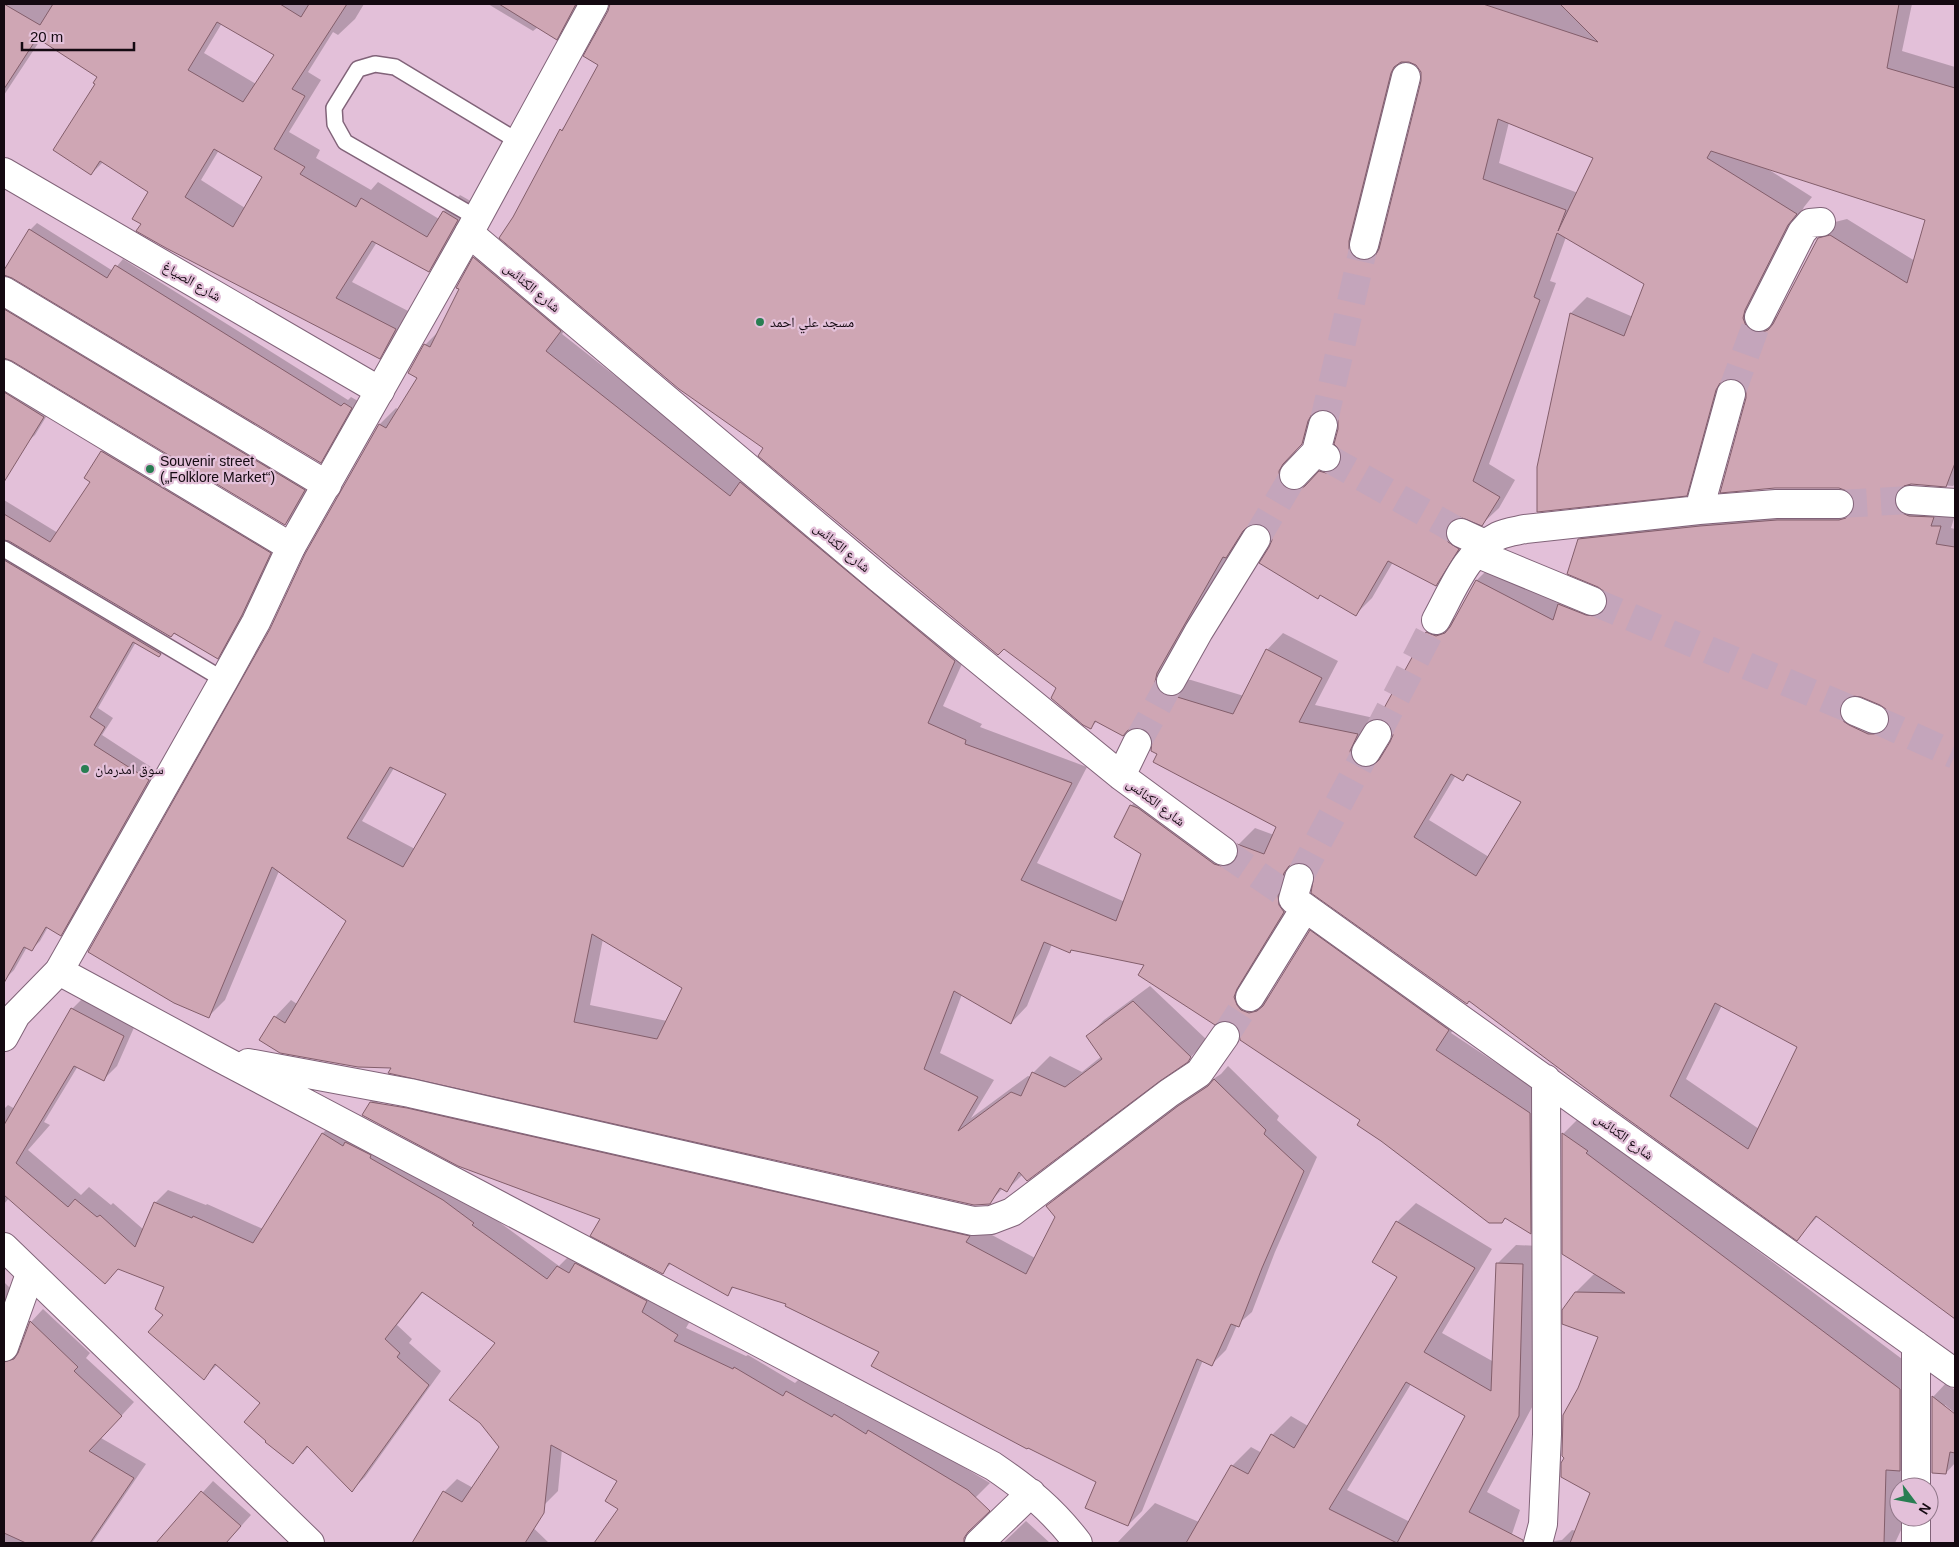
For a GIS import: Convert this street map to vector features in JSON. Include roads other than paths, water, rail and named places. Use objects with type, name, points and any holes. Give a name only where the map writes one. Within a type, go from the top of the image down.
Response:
[{"type":"street","points":[[8,1020],[60,971],[224,680],[256,622],[291,547],[328,485],[594,4]]},
{"type":"street","points":[[1364,245],[1406,77]]},
{"type":"street","name":"شارع الصياغ","points":[[4,172],[380,390]]},
{"type":"street","points":[[1759,317],[1802,232],[1810,223],[1821,222]]},
{"type":"street","name":"شارع الكنائس","points":[[473,225],[880,579],[1121,776],[1222,852]]},
{"type":"street","points":[[4,291],[328,485]]},
{"type":"street","points":[[4,374],[291,547]]},
{"type":"street","points":[[1699,510],[1731,394]]},
{"type":"street","points":[[1294,475],[1321,455],[1322,425]]},
{"type":"street","points":[[1910,500],[1955,503]]},
{"type":"street","points":[[1474,543],[1524,529],[1699,510],[1776,504],[1839,504]]},
{"type":"street","points":[[1171,680],[1256,539]]},
{"type":"street","points":[[1474,543],[1592,601]]},
{"type":"street","points":[[1436,620],[1470,560],[1474,543]]},
{"type":"street","points":[[1121,776],[1137,743]]},
{"type":"street","name":"شارع الكنائس","points":[[1250,997],[1299,895],[1546,1079],[1955,1372]]},
{"type":"street","points":[[60,971],[220,1058],[993,1466],[1032,1492],[1061,1520],[1078,1543]]},
{"type":"street","points":[[220,1058],[410,1094],[973,1221],[991,1220],[1012,1212],[1169,1093],[1199,1073],[1225,1036]]},
{"type":"street","points":[[1538,1543],[1543,1524],[1547,1434],[1546,1079]]},
{"type":"street","points":[[4,1247],[310,1543]]},
{"type":"street","points":[[4,1347],[30,1274]]},
{"type":"street","points":[[1916,1345],[1916,1477]]},
{"type":"street","points":[[979,1543],[1032,1492]]},
{"type":"street","points":[[1916,1527],[1916,1543]]},
{"type":"lane","points":[[473,225],[345,142],[335,124],[334,108],[358,69],[375,64],[395,67],[519,142]]},
{"type":"lane","points":[[4,549],[224,680]]},
{"type":"tunnel","points":[[1323,425],[1364,245]]},
{"type":"tunnel","points":[[1731,394],[1759,317]]},
{"type":"tunnel","points":[[1326,457],[1461,533]]},
{"type":"tunnel","points":[[1256,539],[1294,475]]},
{"type":"tunnel","points":[[1839,504],[1910,500]]},
{"type":"tunnel","points":[[1592,601],[1855,711]]},
{"type":"tunnel","points":[[1377,734],[1436,620]]},
{"type":"tunnel","points":[[1137,743],[1171,681]]},
{"type":"tunnel","points":[[1874,719],[1955,755]]},
{"type":"tunnel","points":[[1299,878],[1366,752]]},
{"type":"tunnel","points":[[1223,851],[1293,899]]},
{"type":"tunnel","points":[[1225,1036],[1250,997]]},
{"type":"place","name":"مسجد علي احمد","points":[[760,322]]},
{"type":"place","name":"Souvenir street („Folklore Market“)","points":[[150,469]]},
{"type":"place","name":"سوق امدرمان","points":[[85,769]]}]
